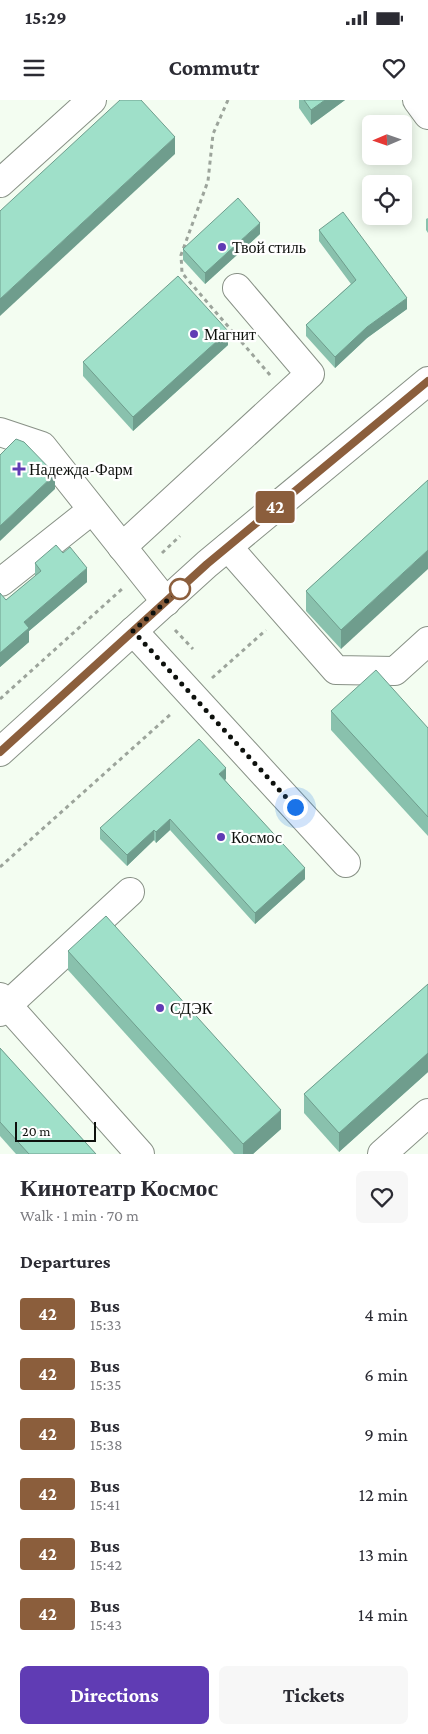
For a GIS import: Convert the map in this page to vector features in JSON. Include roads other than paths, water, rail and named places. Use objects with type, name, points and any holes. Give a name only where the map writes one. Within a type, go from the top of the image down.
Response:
[{"type":"street","points":[[0,183],[92,100]]},
{"type":"street","points":[[417,100],[428,115]]},
{"type":"street","points":[[122,547],[310,374],[237,288]]},
{"type":"street","points":[[0,752],[228,547],[428,381]]},
{"type":"street","points":[[0,432],[42,446],[166,602]]},
{"type":"street","points":[[1,582],[92,510]]},
{"type":"street","points":[[228,547],[336,670],[395,671],[428,642]]},
{"type":"street","points":[[133,631],[346,863]]},
{"type":"street","points":[[130,892],[2,1005],[140,1154]]},
{"type":"street","points":[[382,1154],[428,1113]]},
{"type":"place","name":"Твой стиль","points":[[222,247]]},
{"type":"place","name":"Магнит","points":[[194,334]]},
{"type":"place","name":"Надежда-Фарм","points":[[19,469]]},
{"type":"place","name":"Космос","points":[[221,837]]},
{"type":"place","name":"СДЭК","points":[[160,1008]]}]
